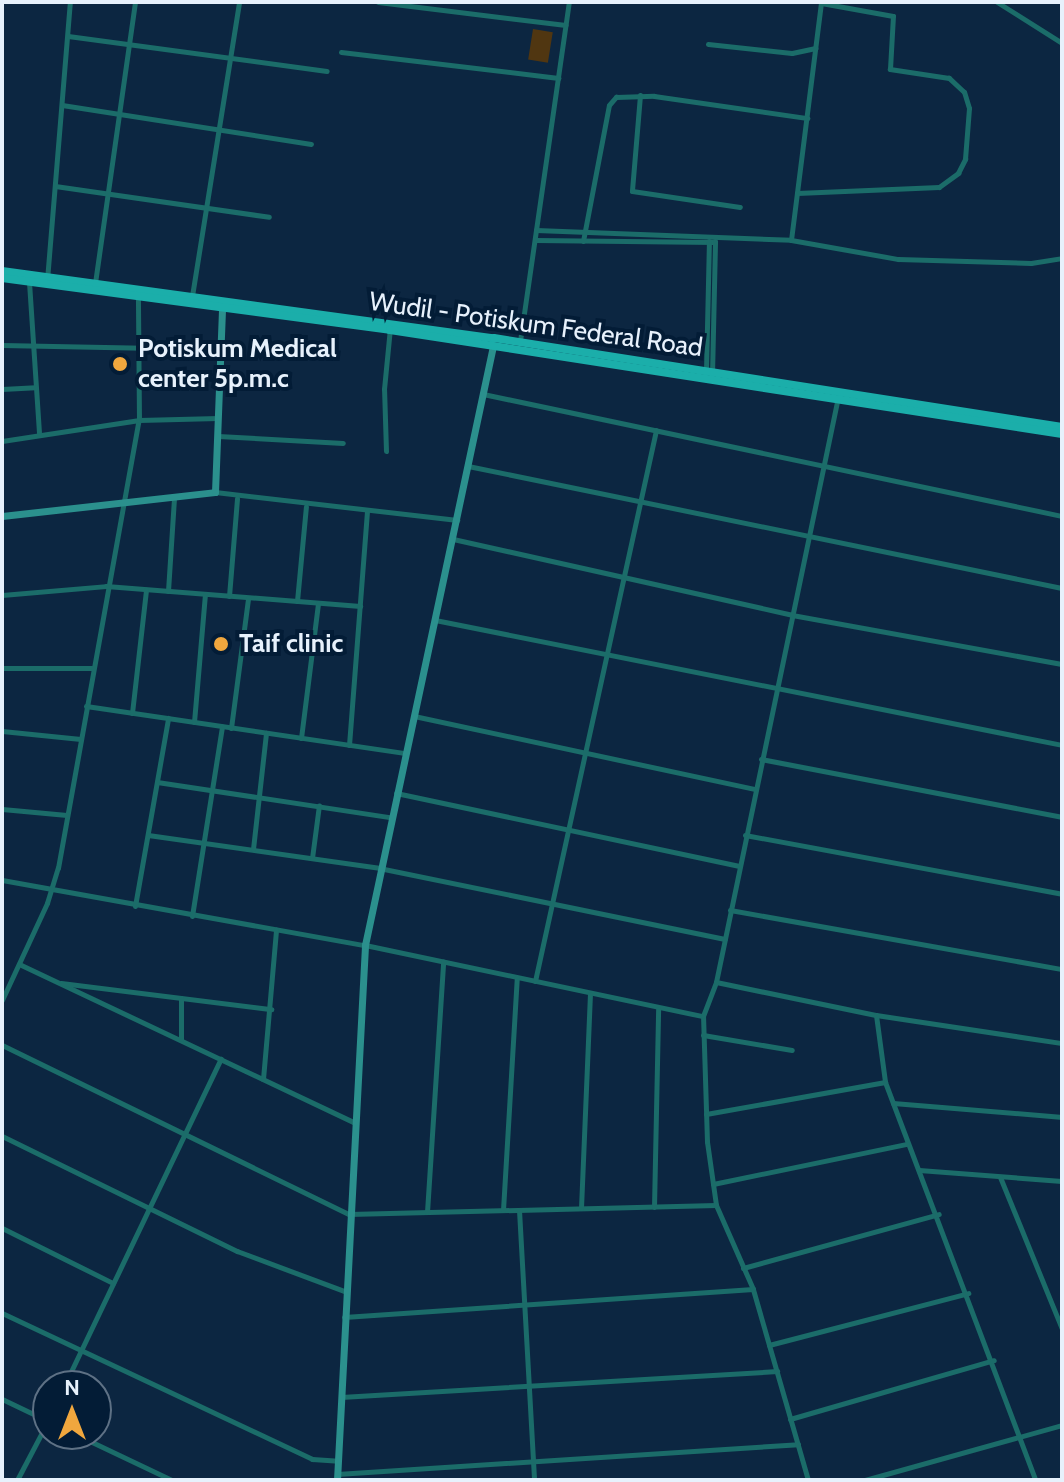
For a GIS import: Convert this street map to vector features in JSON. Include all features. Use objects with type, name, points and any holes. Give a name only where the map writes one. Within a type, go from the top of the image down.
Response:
[{"type":"main road","name":"Wudil - Potiskum Federal Road","points":[[2,271],[138,296],[390,327],[493,346],[519,346]]},
{"type":"main road","name":"Wudil - Potiskum Federal Road","points":[[2,278],[29,282],[95,283],[192,296],[709,375],[1062,434]]},
{"type":"main road","name":"Wudil - Potiskum Federal Road","points":[[838,396],[1062,427]]},
{"type":"street","points":[[47,280],[70,2]]},
{"type":"street","points":[[95,283],[135,2]]},
{"type":"street","points":[[192,296],[239,2]]},
{"type":"street","points":[[378,2],[566,25]]},
{"type":"street","points":[[519,346],[569,2]]},
{"type":"street","points":[[997,2],[1062,43]]},
{"type":"street","points":[[791,240],[821,3],[893,16],[890,69],[949,78],[964,92],[969,108],[965,159],[958,173],[939,187],[797,193]]},
{"type":"street","points":[[68,36],[327,71]]},
{"type":"street","points":[[708,44],[792,53],[815,48]]},
{"type":"street","points":[[341,52],[558,78]]},
{"type":"street","points":[[583,241],[609,105],[616,97],[640,95],[807,118]]},
{"type":"street","points":[[640,95],[632,191],[740,207]]},
{"type":"street","points":[[62,105],[218,132],[311,144]]},
{"type":"street","points":[[55,186],[269,217]]},
{"type":"street","points":[[536,230],[712,239]]},
{"type":"street","points":[[709,375],[712,239]]},
{"type":"street","points":[[535,240],[791,240],[898,259],[1031,263],[1062,258]]},
{"type":"street","points":[[29,282],[39,434]]},
{"type":"street","points":[[2,1000],[52,892],[67,815],[120,505],[139,420],[138,296]]},
{"type":"street","points":[[215,492],[222,308]]},
{"type":"street","points":[[386,451],[390,327]]},
{"type":"street","points":[[2,345],[220,349]]},
{"type":"street","points":[[493,346],[453,539],[389,817],[365,945],[344,1291],[337,1477],[798,1444]]},
{"type":"street","points":[[2,389],[35,387]]},
{"type":"street","points":[[483,394],[1062,516]]},
{"type":"street","points":[[808,1480],[753,1289],[716,1205],[706,1114],[703,1016],[716,982],[838,396]]},
{"type":"street","points":[[2,441],[139,420],[218,418]]},
{"type":"street","points":[[535,981],[656,430]]},
{"type":"street","points":[[218,436],[343,443]]},
{"type":"street","points":[[468,466],[809,539],[1062,588]]},
{"type":"street","points":[[2,516],[215,492],[237,498],[306,506],[367,511],[378,507],[457,520]]},
{"type":"street","points":[[168,591],[174,497]]},
{"type":"street","points":[[229,596],[237,498]]},
{"type":"street","points":[[297,601],[306,506]]},
{"type":"street","points":[[349,745],[367,511]]},
{"type":"street","points":[[453,539],[792,615],[1062,664]]},
{"type":"street","points":[[2,595],[106,586],[360,606]]},
{"type":"street","points":[[132,713],[146,590]]},
{"type":"street","points":[[194,722],[205,594]]},
{"type":"street","points":[[231,728],[248,598]]},
{"type":"street","points":[[301,738],[318,603]]},
{"type":"street","points":[[435,620],[1062,745]]},
{"type":"street","points":[[2,668],[93,668]]},
{"type":"street","points":[[86,706],[404,753]]},
{"type":"street","points":[[413,716],[755,789]]},
{"type":"street","points":[[135,906],[168,718]]},
{"type":"street","points":[[192,916],[222,726]]},
{"type":"street","points":[[2,731],[81,739]]},
{"type":"street","points":[[253,849],[266,733]]},
{"type":"street","points":[[761,759],[1062,817]]},
{"type":"street","points":[[157,782],[389,817]]},
{"type":"street","points":[[395,793],[739,866]]},
{"type":"street","points":[[312,858],[319,805]]},
{"type":"street","points":[[2,809],[67,815]]},
{"type":"street","points":[[148,835],[379,868],[725,939]]},
{"type":"street","points":[[745,835],[1062,894]]},
{"type":"street","points":[[2,880],[52,892],[365,945],[658,1009],[703,1016]]},
{"type":"street","points":[[730,910],[1062,969]]},
{"type":"street","points":[[263,1079],[276,930]]},
{"type":"street","points":[[427,1212],[443,962]]},
{"type":"street","points":[[19,964],[354,1122]]},
{"type":"street","points":[[503,1210],[517,977]]},
{"type":"street","points":[[57,982],[271,1009]]},
{"type":"street","points":[[716,982],[876,1015],[1062,1043]]},
{"type":"street","points":[[581,1208],[590,993]]},
{"type":"street","points":[[181,998],[181,1039]]},
{"type":"street","points":[[654,1207],[658,1009]]},
{"type":"street","points":[[876,1015],[885,1082],[907,1144],[939,1214],[1035,1480]]},
{"type":"street","points":[[703,1035],[792,1050]]},
{"type":"street","points":[[2,1045],[349,1214],[716,1205]]},
{"type":"street","points":[[72,1370],[221,1059]]},
{"type":"street","points":[[706,1114],[885,1082]]},
{"type":"street","points":[[893,1103],[1062,1117]]},
{"type":"street","points":[[2,1136],[272,1266],[344,1291]]},
{"type":"street","points":[[713,1184],[907,1144]]},
{"type":"street","points":[[919,1170],[1062,1181]]},
{"type":"street","points":[[1000,1177],[1062,1329]]},
{"type":"street","points":[[519,1210],[534,1480]]},
{"type":"street","points":[[743,1268],[939,1214]]},
{"type":"street","points":[[2,1228],[113,1283]]},
{"type":"street","points":[[343,1317],[753,1289]]},
{"type":"street","points":[[769,1345],[968,1293]]},
{"type":"street","points":[[2,1313],[312,1459],[338,1461]]},
{"type":"street","points":[[790,1419],[994,1360]]},
{"type":"street","points":[[340,1397],[777,1371]]},
{"type":"street","points":[[2,1399],[32,1413]]},
{"type":"street","points":[[865,1480],[1062,1425]]},
{"type":"street","points":[[17,1480],[33,1450]]},
{"type":"street","points":[[109,1450],[172,1480]]},
{"type":"shaded area","points":[[533,29],[553,32],[548,63],[528,60]]},
{"type":"place","name":"Potiskum Medical center 5p.m.c","points":[[120,364]]},
{"type":"place","name":"Taif clinic","points":[[221,644]]}]
